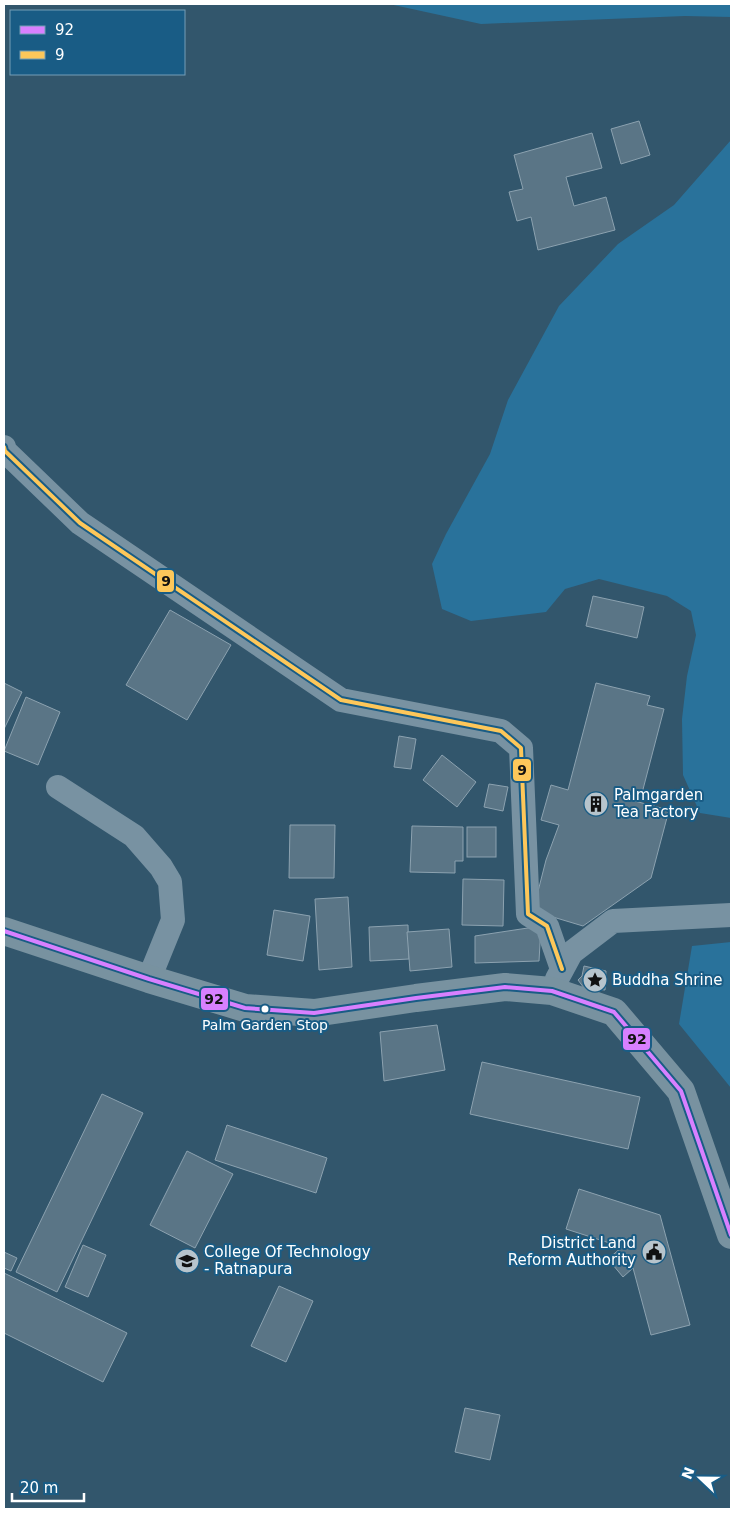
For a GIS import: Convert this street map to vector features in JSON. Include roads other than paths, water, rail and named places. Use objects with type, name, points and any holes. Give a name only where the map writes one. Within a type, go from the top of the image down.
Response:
[{"type":"highway","points":[[4,931],[244,1008],[314,1013],[557,980],[614,1012],[681,1091],[731,1236]]},
{"type":"street","points":[[4,447],[5,451],[80,523],[341,700],[501,732],[521,748],[528,914],[547,926],[557,980]]},
{"type":"street","points":[[58,787],[134,836],[161,867],[170,882],[173,920],[149,979]]},
{"type":"street","points":[[557,980],[571,953],[613,921],[731,915]]},
{"type":"place","name":"Palmgarden Tea Factory","points":[[596,804]]},
{"type":"place","name":"Buddha Shrine","points":[[595,980]]},
{"type":"place","name":"Palm Garden Stop","points":[[265,1009]]},
{"type":"place","name":"District Land Reform Authority","points":[[654,1252]]},
{"type":"place","name":"College Of Technology - Ratnapura","points":[[187,1261]]}]
